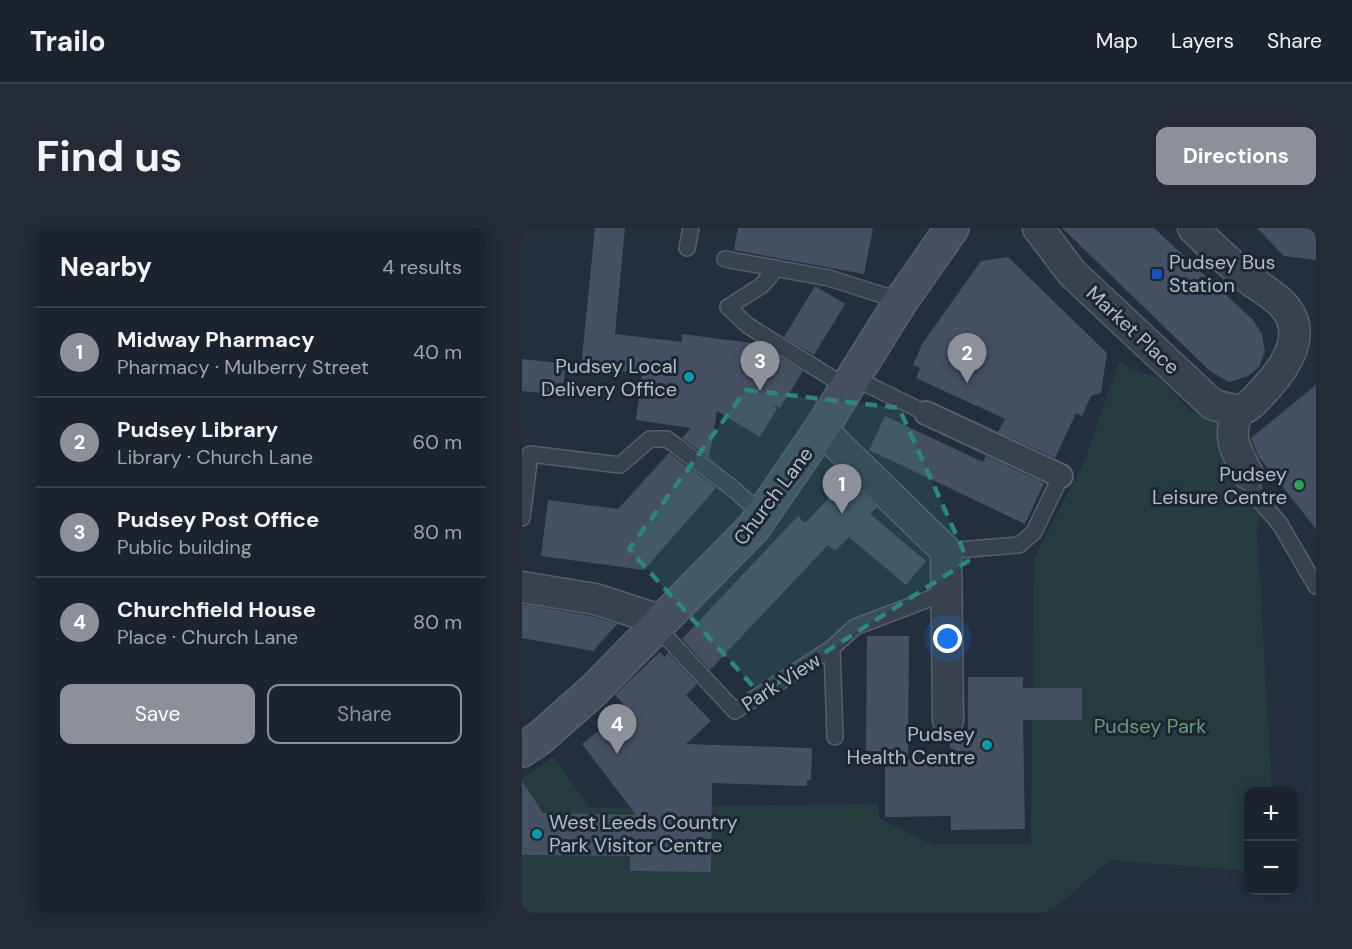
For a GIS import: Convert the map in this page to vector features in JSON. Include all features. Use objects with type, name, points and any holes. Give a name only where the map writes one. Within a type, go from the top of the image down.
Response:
[{"type":"main road","name":"Church Lane","points":[[522,750],[540,738],[594,690],[754,527],[822,429],[901,301],[957,230]]},
{"type":"street","points":[[1193,228],[1226,261],[1284,306],[1306,342],[1247,408],[1238,411],[1232,436],[1234,447],[1248,474]]},
{"type":"street","name":"Market Place","points":[[1032,229],[1072,273],[1212,404],[1238,411]]},
{"type":"street","points":[[926,412],[1061,476]]},
{"type":"street","points":[[822,429],[946,550],[948,720]]},
{"type":"street","points":[[522,587],[595,599],[660,624]]},
{"type":"lane","points":[[687,248],[691,228]]},
{"type":"lane","points":[[725,259],[829,278],[901,301]]},
{"type":"lane","points":[[777,268],[761,286],[728,307],[747,325],[849,382],[926,412]]},
{"type":"lane","points":[[522,518],[530,454],[620,465],[650,439],[667,439],[763,514]]},
{"type":"lane","points":[[1248,474],[1255,495],[1280,524],[1316,586]]},
{"type":"lane","points":[[946,550],[1018,545],[1034,532],[1061,476]]},
{"type":"lane","name":"Park View","points":[[660,624],[735,711],[832,648],[855,627],[947,592]]},
{"type":"lane","name":"Park View","points":[[832,648],[835,737]]},
{"type":"highlighted area","points":[[746,390],[899,408],[968,561],[760,694],[629,549]]},
{"type":"green space","name":"Pudsey Park","points":[[1119,361],[1160,379],[1192,412],[1212,404],[1263,504],[1257,529],[1272,787],[1244,787],[1244,871],[1110,860],[1056,907],[1042,913],[522,913],[522,779],[554,757],[590,808],[878,804],[879,818],[931,844],[1031,844],[1034,559],[1086,458]]},
{"type":"building","points":[[595,228],[625,228],[615,334],[682,342],[682,334],[759,344],[803,371],[780,408],[771,404],[777,409],[760,437],[717,411],[709,457],[721,467],[682,438],[691,428],[636,420],[642,373],[581,368]]},
{"type":"building","points":[[738,228],[873,228],[864,274],[734,250]]},
{"type":"building","name":"Pudsey Bus Station","points":[[1062,228],[1154,228],[1253,320],[1262,334],[1265,352],[1259,367],[1248,376],[1229,382],[1210,371]]},
{"type":"building","points":[[1257,228],[1316,228],[1316,260],[1284,256]]},
{"type":"building","points":[[1008,257],[1107,353],[1101,393],[1091,396],[1082,416],[1076,413],[1055,458],[998,432],[1005,419],[916,378],[920,368],[913,365],[922,344],[981,261]]},
{"type":"building","points":[[815,286],[845,304],[814,355],[784,337]]},
{"type":"building","points":[[522,359],[566,364],[562,395],[522,391]]},
{"type":"building","name":"Pudsey Leisure Centre","points":[[1316,385],[1316,529],[1259,457],[1251,438]]},
{"type":"building","points":[[885,416],[983,462],[986,456],[1044,483],[1025,524],[869,450]]},
{"type":"building","points":[[669,453],[716,488],[644,570],[541,556],[548,500],[618,509]]},
{"type":"building","points":[[847,479],[877,507],[870,514],[926,561],[906,585],[849,537],[835,551],[828,545],[710,670],[682,639],[798,516],[805,523]]},
{"type":"building","points":[[522,604],[591,616],[617,624],[593,651],[522,638]]},
{"type":"building","name":"Pudsey Health Centre","points":[[867,636],[909,636],[908,759],[951,759],[950,737],[960,732],[968,732],[968,677],[1023,677],[1023,688],[1082,688],[1082,720],[1023,720],[1025,829],[951,830],[951,816],[885,817],[885,752],[866,751]]},
{"type":"building","points":[[660,652],[665,657],[668,653],[697,684],[686,695],[711,721],[686,744],[812,748],[811,780],[807,780],[807,786],[712,783],[711,872],[630,871],[630,856],[522,855],[522,781],[543,813],[636,815],[582,744],[627,708],[615,695]]},
{"type":"place","name":"Pudsey Bus Station","points":[[1157,274]]},
{"type":"place","name":"Pudsey Local Delivery Office","points":[[689,377]]},
{"type":"place","name":"Pudsey Library","points":[[967,383]]},
{"type":"place","name":"Pudsey Post Office","points":[[760,391]]},
{"type":"place","name":"Pudsey Leisure Centre","points":[[1299,485]]},
{"type":"place","name":"Midway Pharmacy","points":[[842,514]]},
{"type":"place","name":"Pudsey Health Centre","points":[[987,745]]},
{"type":"place","name":"Churchfield House","points":[[617,754]]},
{"type":"place","name":"West Leeds Country Park Visitor Centre","points":[[537,834]]}]
